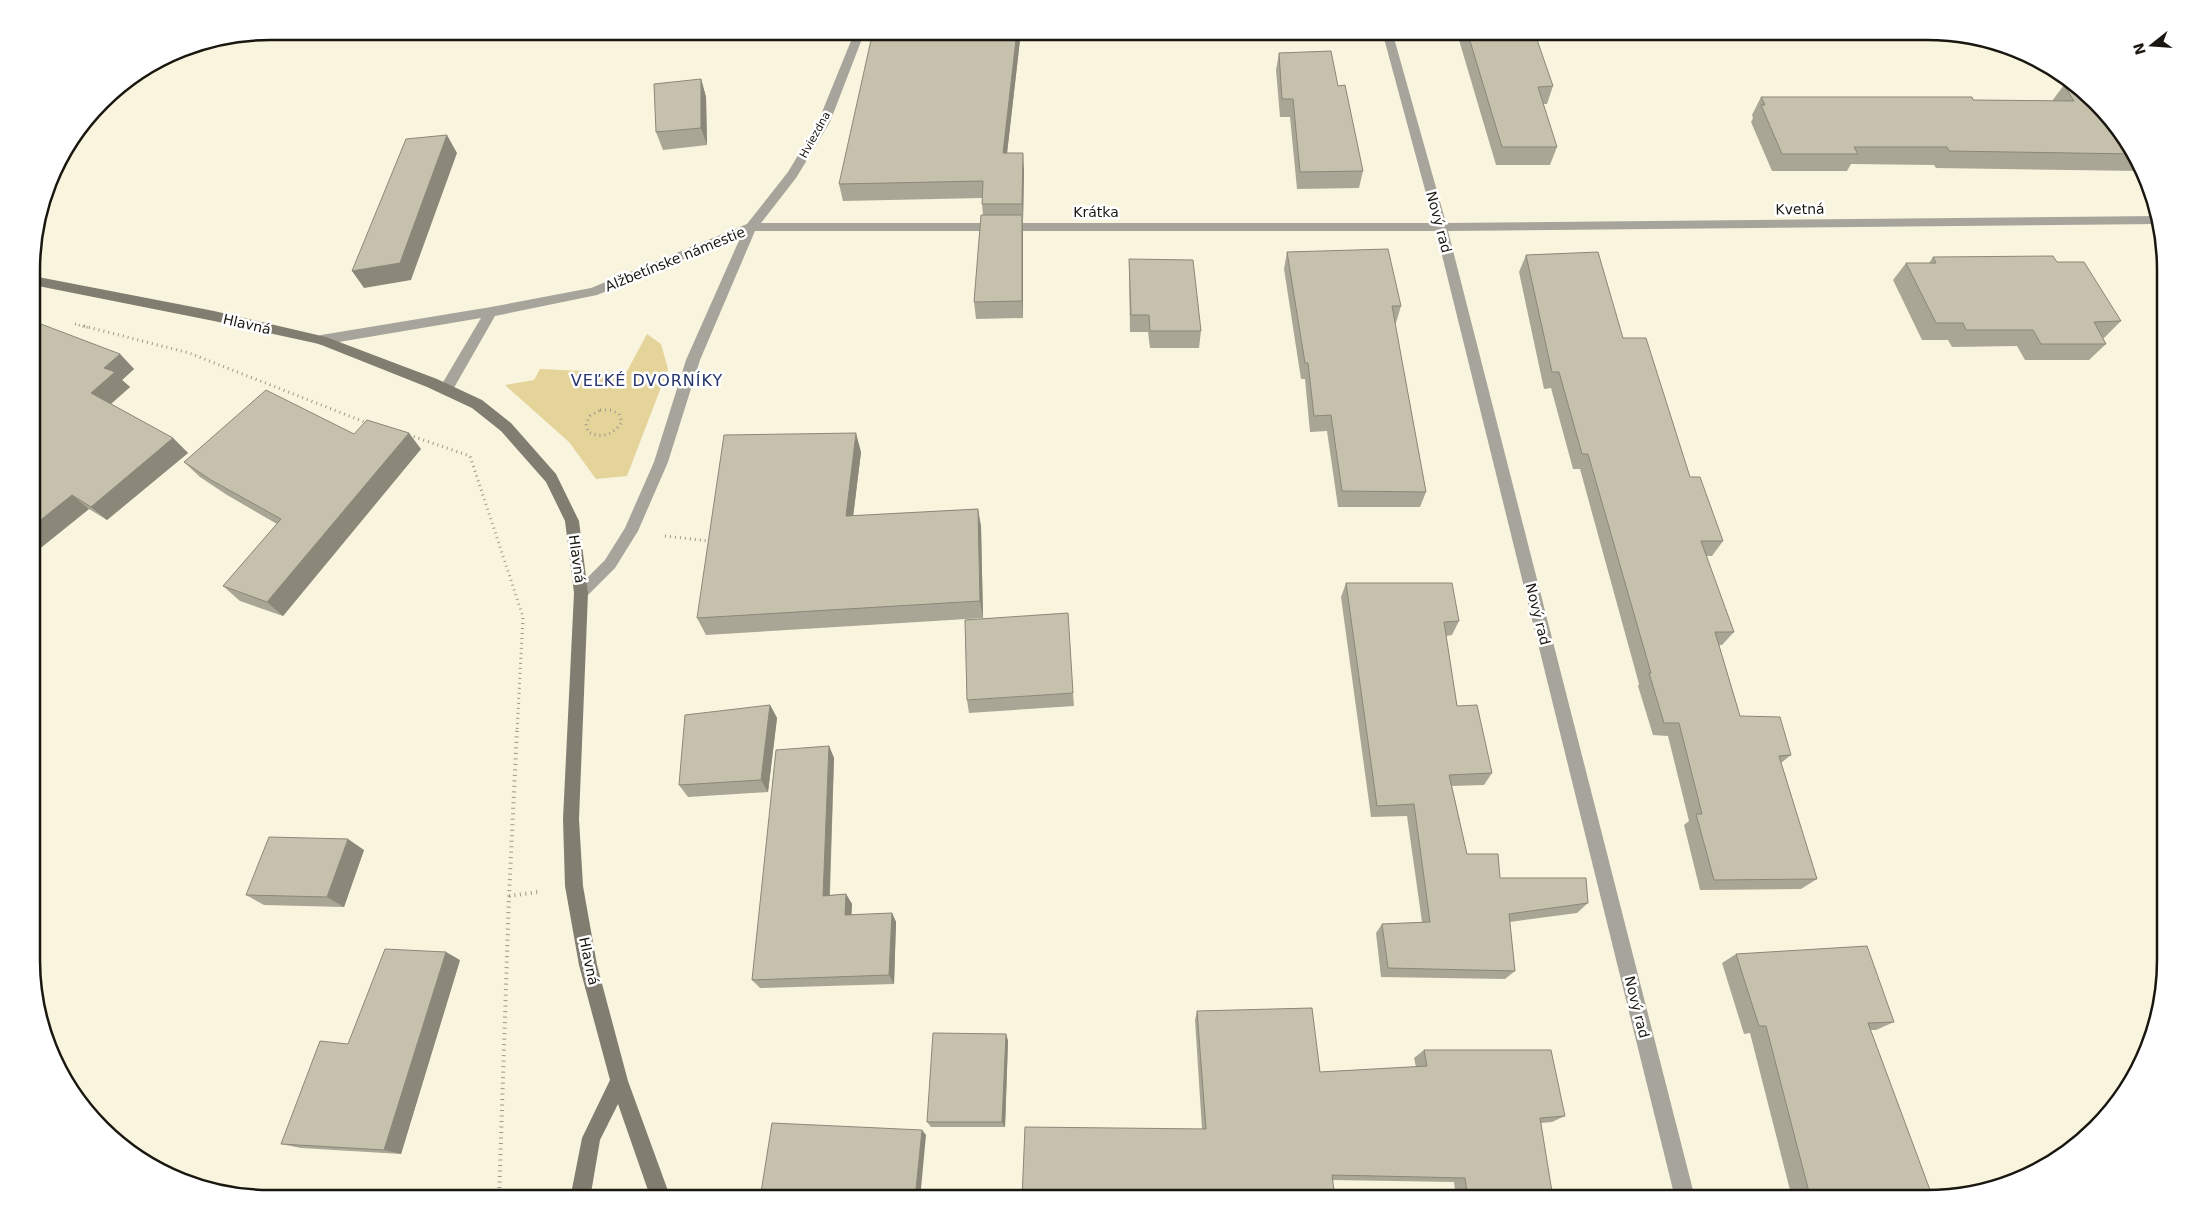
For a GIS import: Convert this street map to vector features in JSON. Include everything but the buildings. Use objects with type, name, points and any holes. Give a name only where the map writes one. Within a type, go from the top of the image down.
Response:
[{"type":"main road","name":"Hlavná","points":[[40,281],[214,316],[320,340],[446,389],[477,404],[506,427],[551,478],[572,521],[581,593],[571,819],[574,886],[588,965],[619,1081],[658,1190]]},
{"type":"main road","points":[[582,1190],[591,1138],[619,1081]]},
{"type":"street","name":"Hviezdna","points":[[750,227],[792,175],[824,122],[856,40]]},
{"type":"street","name":"Nový rad","points":[[1389,40],[1441,227],[1683,1190]]},
{"type":"street","name":"Kvetná","points":[[1441,227],[2152,220]]},
{"type":"street","name":"Krátka","points":[[750,227],[1441,227]]},
{"type":"street","name":"Alžbetínske námestie","points":[[320,340],[491,312],[592,292],[750,227]]},
{"type":"street","name":"Alžbetínske námestie","points":[[581,593],[610,564],[631,531],[661,462],[693,360],[750,227]]},
{"type":"street","points":[[446,389],[491,312]]},
{"type":"path","points":[[68,322],[189,353],[370,424]]},
{"type":"path","points":[[600,410],[611,410],[619,414],[622,422],[618,430],[607,436],[596,436],[588,432],[586,424],[590,416],[600,410]]},
{"type":"path","points":[[404,434],[470,456],[523,617],[499,1190]]},
{"type":"path","points":[[631,531],[709,541]]},
{"type":"shaded area","points":[[647,334],[661,344],[668,369],[627,476],[596,479],[569,442],[505,385],[534,380],[540,369],[626,373]]},
{"type":"district","name":"VEĽKÉ DVORNÍKY","points":[[647,380]]}]
